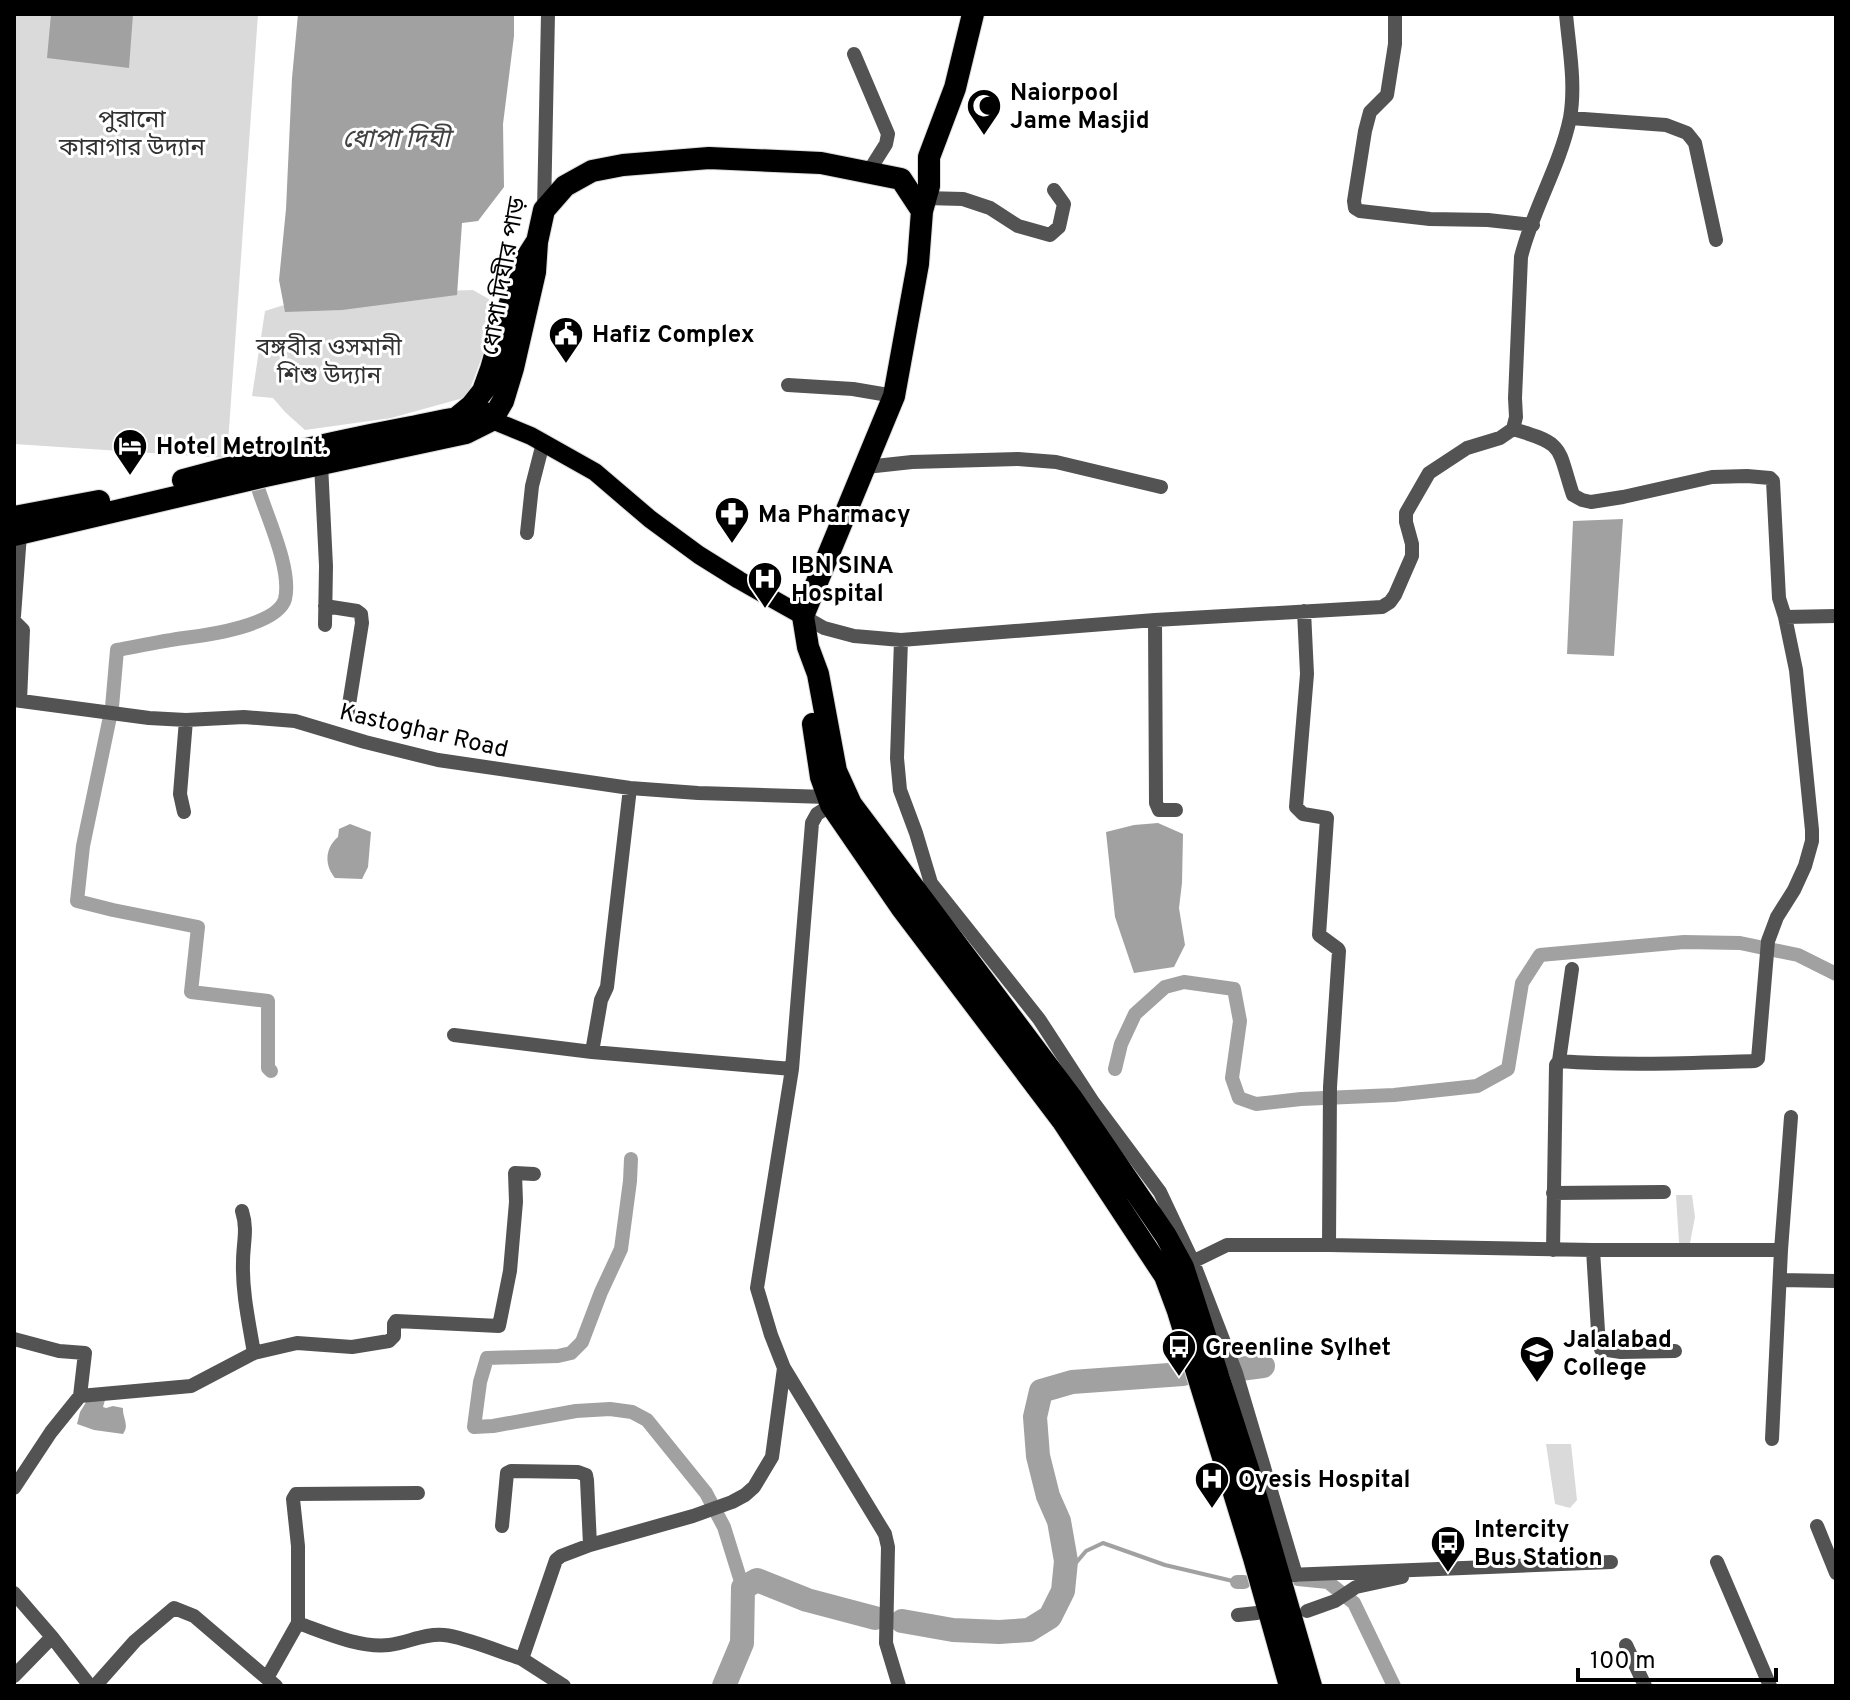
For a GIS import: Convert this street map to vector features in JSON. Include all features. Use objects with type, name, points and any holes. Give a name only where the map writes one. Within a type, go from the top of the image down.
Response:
[{"type":"highway","points":[[973,14],[955,88],[929,157],[929,186],[924,204],[918,264],[894,396],[803,616],[808,647],[818,674],[836,771],[851,804],[1071,1097],[1166,1236],[1288,1575],[1311,1686]]},
{"type":"highway","points":[[901,179],[929,157]]},
{"type":"highway","points":[[544,210],[565,186],[592,171],[623,165],[709,158],[821,163],[869,171],[901,179],[924,204]]},
{"type":"highway","name":"ধোপা দিঘীর পাড়","points":[[500,404],[513,368],[535,272],[544,210]]},
{"type":"highway","points":[[454,420],[480,394],[491,369],[520,268],[537,242]]},
{"type":"highway","points":[[16,529],[93,502],[320,445],[478,418],[500,404]]},
{"type":"highway","points":[[16,529],[466,433],[500,404]]},
{"type":"highway","points":[[808,647],[807,675],[817,750],[829,801],[901,907],[1062,1120],[1180,1268],[1203,1392],[1290,1686]]},
{"type":"main road","points":[[480,394],[485,409],[500,404]]},
{"type":"main road","points":[[500,404],[519,431],[595,472],[650,519],[699,555],[803,616]]},
{"type":"main road","points":[[500,404],[511,414],[519,431]]},
{"type":"street","name":"ধোপা দিঘীর পাড়","points":[[544,210],[548,14]]},
{"type":"street","points":[[1395,14],[1395,44],[1387,95],[1370,112],[1355,208],[1430,219],[1533,225]]},
{"type":"street","points":[[803,616],[824,628],[854,636],[901,640],[1155,620],[1382,607],[1390,602],[1412,556],[1406,513],[1429,473],[1467,448],[1500,438],[1513,429],[1516,417],[1521,257],[1570,118],[1573,88],[1566,14]]},
{"type":"street","points":[[854,54],[888,134],[886,144],[869,171]]},
{"type":"street","points":[[1570,118],[1666,125],[1687,133],[1695,143],[1716,240]]},
{"type":"street","points":[[924,204],[963,199],[990,208],[1018,226],[1050,235],[1059,227],[1064,204],[1054,190]]},
{"type":"street","points":[[788,385],[853,389],[894,396]]},
{"type":"street","points":[[1513,429],[1540,437],[1556,447],[1573,495],[1591,502],[1712,477],[1747,476],[1773,481],[1779,598],[1796,670],[1812,841],[1805,866],[1777,917],[1768,941],[1757,1060],[1619,1065],[1559,1061]]},
{"type":"street","points":[[527,533],[532,486],[543,443]]},
{"type":"street","points":[[866,467],[912,462],[1018,459],[1056,462],[1161,487]]},
{"type":"street","points":[[321,464],[326,566],[325,625]]},
{"type":"street","points":[[16,529],[14,619],[23,630],[17,700]]},
{"type":"street","points":[[325,606],[361,614],[348,711]]},
{"type":"street","points":[[1304,611],[1307,674],[1296,807],[1303,814],[1327,818],[1319,935],[1339,951],[1330,1087],[1329,1245]]},
{"type":"street","points":[[1785,617],[1836,616]]},
{"type":"street","points":[[1155,620],[1156,803],[1159,810],[1176,810]]},
{"type":"street","points":[[901,640],[897,758],[900,790],[931,883],[1039,1019],[1093,1102],[1160,1192],[1180,1268],[1227,1245],[1781,1250]]},
{"type":"street","name":"Kastoghar Road","points":[[17,700],[149,718],[244,717],[295,721],[438,760],[630,788],[829,801]]},
{"type":"street","points":[[184,812],[180,794],[186,720]]},
{"type":"street","points":[[592,1052],[601,1000],[607,987],[630,788]]},
{"type":"street","points":[[829,801],[812,823],[792,1069],[757,1288],[784,1368],[885,1534],[888,1547],[886,1643],[899,1686]]},
{"type":"street","points":[[1553,1250],[1555,1078],[1572,969]]},
{"type":"street","points":[[454,1035],[592,1052],[792,1069]]},
{"type":"street","points":[[1772,1439],[1791,1117]]},
{"type":"street","points":[[80,1396],[191,1386],[254,1353],[297,1343],[352,1347],[389,1341],[394,1336],[396,1321],[499,1326],[510,1271],[516,1202],[515,1173],[534,1174]]},
{"type":"street","points":[[1553,1193],[1664,1192]]},
{"type":"street","points":[[242,1211],[247,1225],[243,1264],[254,1353]]},
{"type":"street","points":[[1593,1250],[1601,1349],[1621,1352],[1675,1351]]},
{"type":"street","points":[[1780,1280],[1836,1281]]},
{"type":"street","points":[[14,1339],[59,1351],[85,1353],[80,1396],[51,1432],[14,1488]]},
{"type":"street","points":[[522,1659],[556,1560],[561,1556],[693,1516],[732,1502],[754,1487],[772,1457],[784,1368]]},
{"type":"street","points":[[502,1526],[507,1473],[578,1472],[586,1475],[587,1480],[590,1545]]},
{"type":"street","points":[[14,1593],[92,1686],[135,1641],[174,1608],[194,1616],[270,1683],[298,1623],[298,1546],[293,1499],[296,1494],[418,1493]]},
{"type":"street","points":[[1817,1526],[1836,1573]]},
{"type":"street","points":[[1288,1575],[1611,1562]]},
{"type":"street","points":[[1717,1562],[1770,1686]]},
{"type":"street","points":[[1307,1611],[1335,1601],[1356,1587],[1422,1573],[1482,1572],[1496,1566]]},
{"type":"street","points":[[1238,1615],[1257,1613]]},
{"type":"street","points":[[298,1623],[336,1637],[372,1645],[390,1645],[435,1634],[448,1635],[522,1659],[564,1686]]},
{"type":"street","points":[[14,1676],[52,1637]]},
{"type":"street","points":[[1626,1645],[1645,1686]]},
{"type":"green space","name":"পুরানো কারাগার উদ্যান","points":[[14,14],[258,14],[227,458],[14,444]]},
{"type":"green space","name":"বঙ্গবীর ওসমানী শিশু উদ্যান","points":[[473,290],[501,306],[467,397],[391,418],[305,430],[273,398],[252,396],[265,311],[316,295]]},
{"type":"green space","points":[[1676,1195],[1692,1195],[1695,1217],[1690,1243],[1679,1243]]},
{"type":"green space","points":[[1546,1444],[1571,1444],[1577,1500],[1570,1508],[1555,1504]]},
{"type":"water","points":[[51,14],[133,14],[129,68],[47,58]]},
{"type":"water","name":"ধোপা দিঘী","points":[[298,14],[514,14],[503,124],[504,187],[478,221],[462,223],[457,295],[342,310],[285,312],[279,280]]},
{"type":"water","points":[[1623,519],[1614,656],[1567,654],[1573,521]]},
{"type":"water","points":[[1158,823],[1183,834],[1179,908],[1185,945],[1174,967],[1134,973],[1115,917],[1106,832]]},
{"type":"water","points":[[350,824],[371,832],[368,867],[362,879],[335,878],[328,862],[328,851],[338,837],[339,829]]},
{"type":"water","points":[[88,1399],[105,1400],[103,1407],[106,1408],[123,1408],[126,1427],[123,1434],[77,1424]]},
{"type":"waterway","points":[[259,491],[282,559],[285,599],[270,616],[241,627],[117,650],[112,707],[83,846],[77,901],[198,927],[191,992],[268,1001],[268,1068],[271,1071]]},
{"type":"waterway","points":[[1115,1069],[1121,1044],[1135,1014],[1165,987],[1184,982],[1234,989],[1240,1021],[1232,1078],[1239,1098],[1256,1104],[1477,1086],[1508,1069],[1522,983],[1540,955],[1684,942],[1740,943],[1798,955],[1836,974]]},
{"type":"waterway","points":[[631,1159],[621,1249],[582,1342],[571,1353],[558,1356],[487,1358],[480,1382],[474,1427],[576,1411],[610,1409],[632,1412],[647,1420],[706,1493],[724,1527],[743,1588]]},
{"type":"waterway","points":[[1240,1369],[1263,1366]]},
{"type":"waterway","points":[[902,1621],[953,1630],[999,1632],[1029,1630],[1050,1617],[1063,1591],[1066,1561],[1059,1521],[1048,1496],[1038,1456],[1035,1417],[1041,1391],[1072,1382],[1183,1374]]},
{"type":"waterway","points":[[1064,1577],[1086,1551],[1103,1543],[1165,1565],[1237,1582]]},
{"type":"waterway","points":[[1298,1579],[1328,1582],[1354,1603],[1394,1686]]},
{"type":"waterway","points":[[724,1686],[742,1643],[743,1588],[757,1580],[807,1600],[875,1618]]},
{"type":"waterway","points":[[1237,1582],[1244,1582]]},
{"type":"place","name":"Naiorpool Jame Masjid","points":[[984,137]]},
{"type":"place","name":"Hafiz Complex","points":[[566,365]]},
{"type":"place","name":"Hotel Metro Int.","points":[[130,477]]},
{"type":"place","name":"Ma Pharmacy","points":[[732,545]]},
{"type":"place","name":"IBN SINA Hospital","points":[[765,610]]},
{"type":"place","name":"Greenline Sylhet","points":[[1179,1378]]},
{"type":"place","name":"Jalalabad College","points":[[1537,1384]]},
{"type":"place","name":"Oyesis Hospital","points":[[1212,1510]]},
{"type":"place","name":"Intercity Bus Station","points":[[1448,1574]]}]
